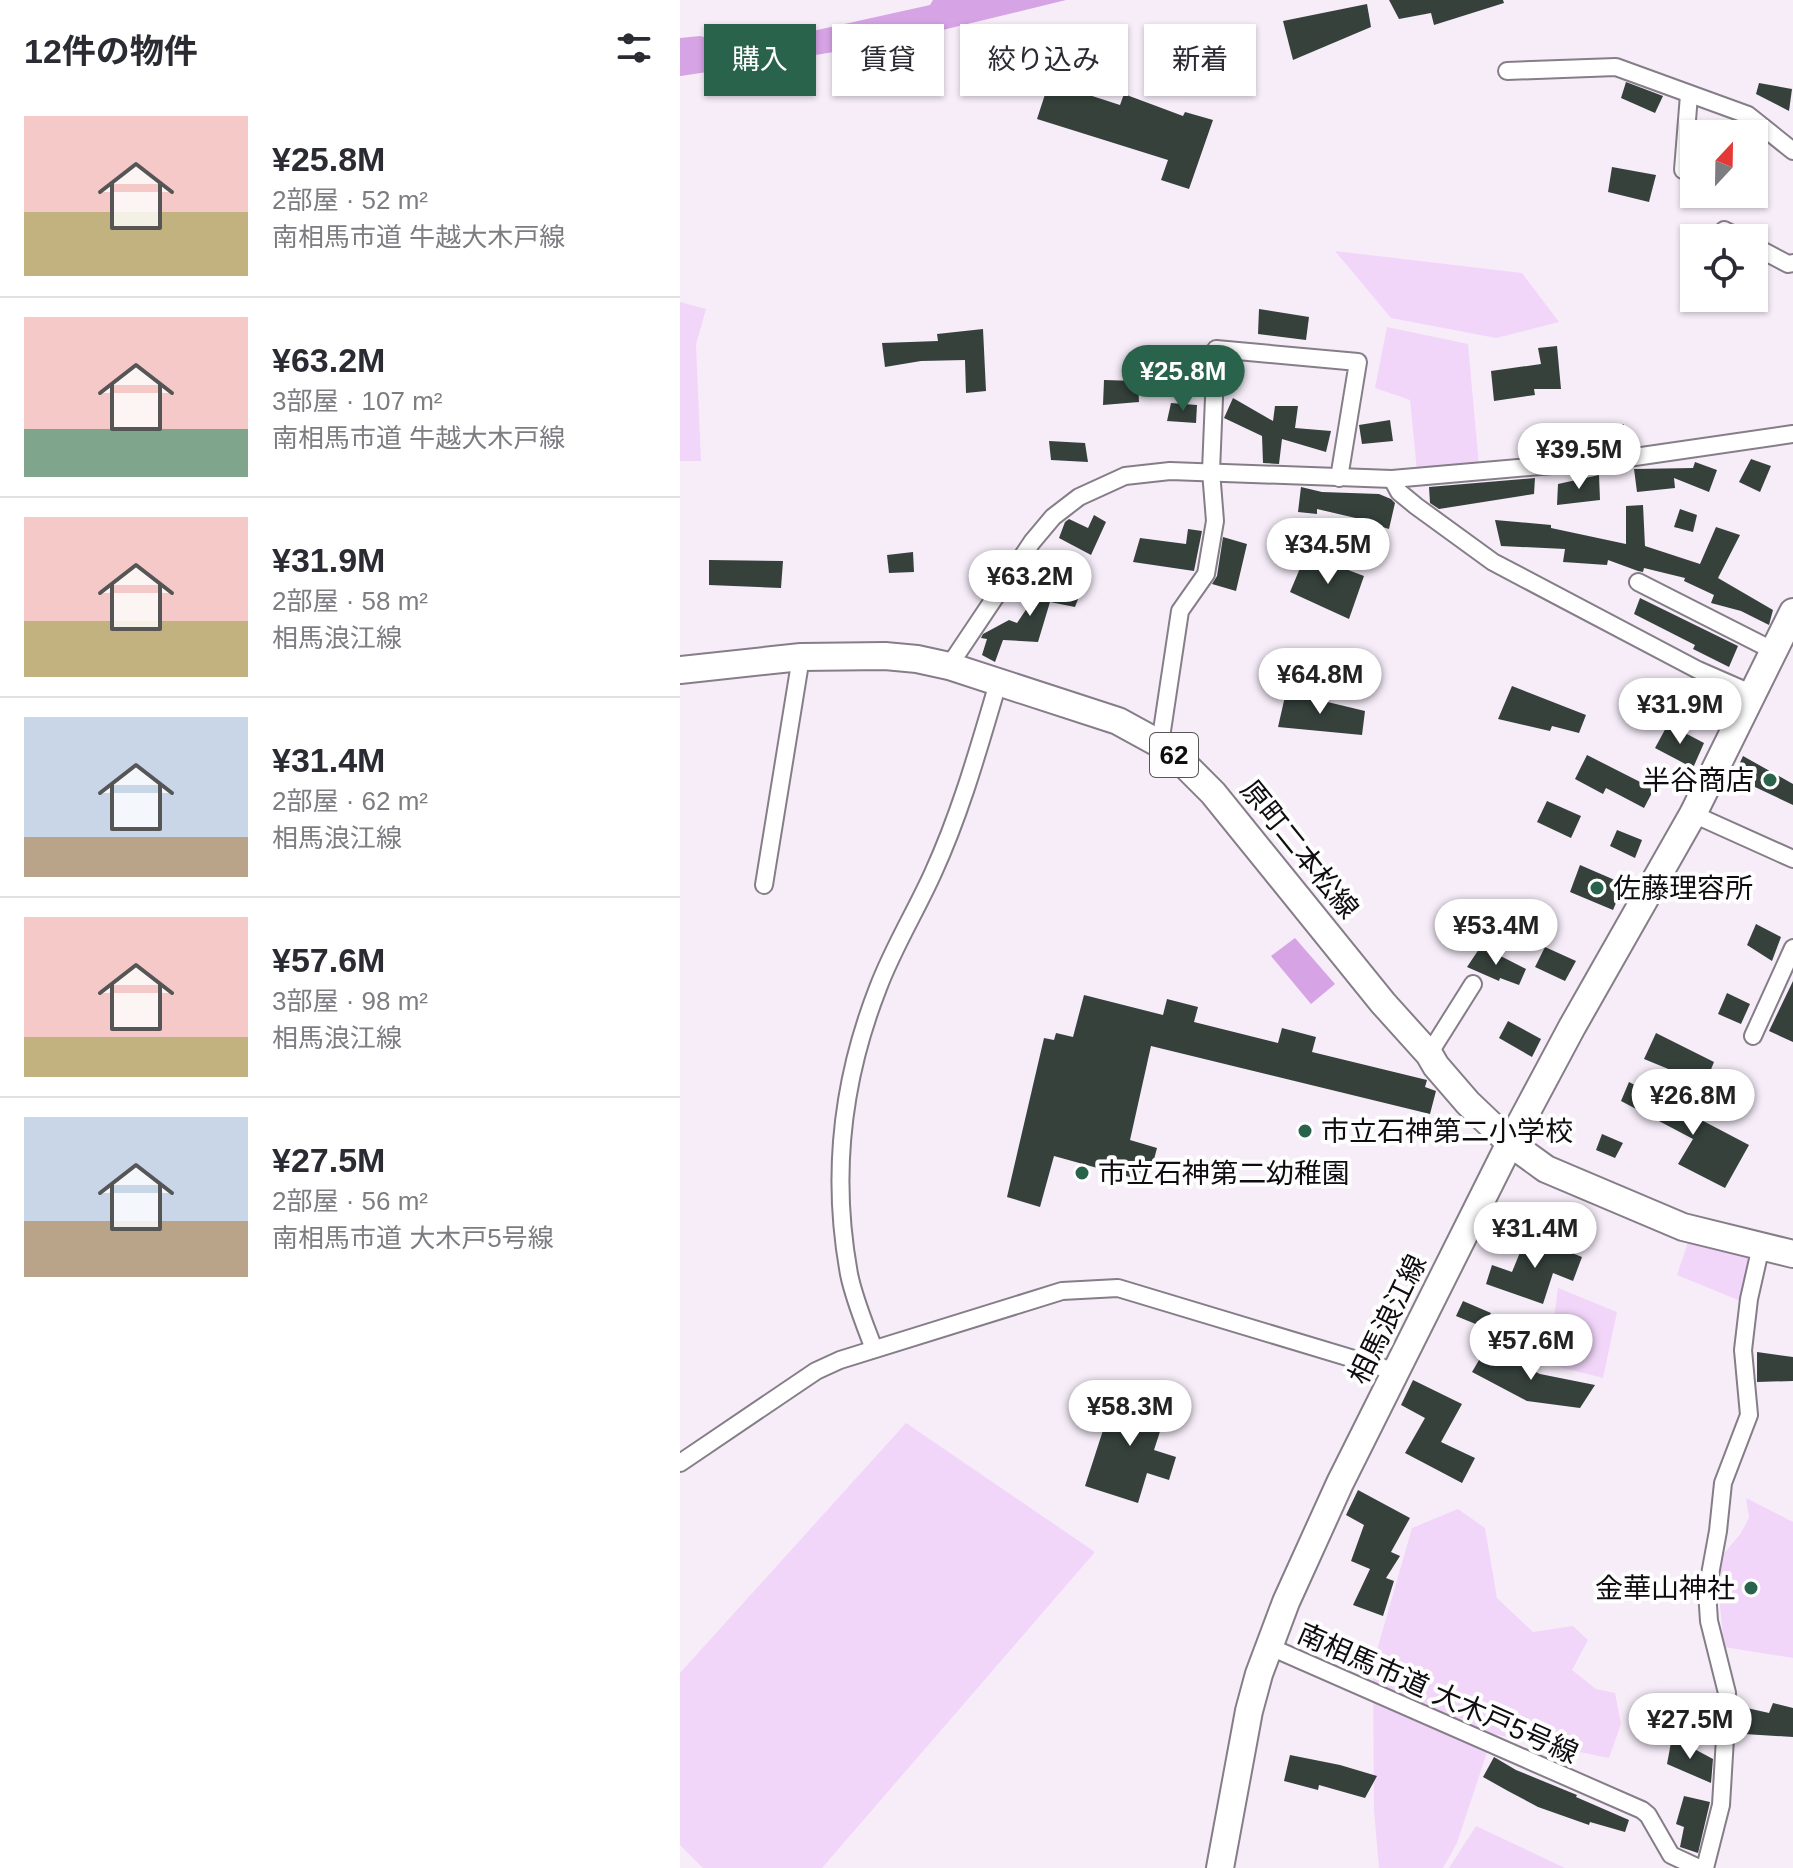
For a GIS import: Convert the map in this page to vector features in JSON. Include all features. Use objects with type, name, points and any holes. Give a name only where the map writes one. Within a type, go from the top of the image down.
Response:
[{"type":"main road","name":"相馬浪江線","points":[[1220,1868],[1249,1711],[1268,1646],[1340,1483],[1510,1143],[1693,814],[1791,620]]},
{"type":"main road","name":"原町二本松線","points":[[680,670],[801,657],[885,656],[949,666],[1118,721],[1160,744],[1213,793],[1383,1003],[1468,1103],[1510,1143],[1546,1169],[1683,1227],[1793,1254]]},
{"type":"street","points":[[1507,71],[1616,67],[1748,115],[1793,151]]},
{"type":"street","points":[[1687,120],[1689,95]]},
{"type":"street","points":[[1768,253],[1788,264],[1793,263]]},
{"type":"street","points":[[1160,744],[1180,611],[1206,574],[1215,521],[1211,471],[1216,349],[1358,362],[1339,478]]},
{"type":"street","points":[[949,666],[1032,542],[1053,517],[1079,497],[1108,482],[1140,472],[1211,471],[1392,479],[1621,459],[1793,434]]},
{"type":"street","points":[[1392,479],[1399,492],[1416,506],[1493,562],[1698,670],[1753,694]]},
{"type":"street","points":[[1638,582],[1774,651]]},
{"type":"street","points":[[764,885],[801,657]]},
{"type":"street","points":[[874,1349],[849,1276],[839,1162],[843,1112],[860,1038],[879,985],[939,858],[982,740],[998,683]]},
{"type":"street","points":[[1693,814],[1793,859]]},
{"type":"street","points":[[1753,1036],[1793,948]]},
{"type":"street","points":[[1429,1054],[1473,984]]},
{"type":"street","points":[[1705,1868],[1721,1805],[1727,1705],[1727,1693],[1709,1621],[1707,1591],[1723,1483],[1749,1415],[1743,1350],[1749,1299],[1761,1246]]},
{"type":"street","points":[[680,1463],[816,1371],[874,1349],[1062,1291],[1118,1288],[1397,1372]]},
{"type":"street","name":"南相馬市道 大木戸5号線","points":[[1268,1646],[1642,1810],[1671,1855],[1699,1868]]},
{"type":"shaded area","points":[[933,0],[1066,0],[944,30],[944,24],[844,24],[930,5]]},
{"type":"shaded area","points":[[832,27],[832,52],[816,55],[816,30]]},
{"type":"shaded area","points":[[704,37],[704,54],[695,50],[680,51],[680,38]]},
{"type":"shaded area","points":[[1335,251],[1522,273],[1559,322],[1496,338],[1391,318]]},
{"type":"shaded area","points":[[680,302],[706,309],[696,344],[701,461],[680,461]]},
{"type":"shaded area","points":[[1387,327],[1468,344],[1479,465],[1417,471],[1410,400],[1375,388]]},
{"type":"shaded area","points":[[1295,938],[1335,984],[1311,1004],[1271,956]]},
{"type":"shaded area","points":[[1689,1239],[1750,1255],[1743,1302],[1677,1275]]},
{"type":"shaded area","points":[[1558,1288],[1617,1312],[1603,1378],[1548,1364]]},
{"type":"shaded area","points":[[906,1423],[1095,1552],[822,1868],[703,1868],[680,1845],[680,1673]]},
{"type":"shaded area","points":[[1746,1498],[1793,1522],[1793,1658],[1724,1647],[1716,1563],[1741,1533],[1749,1518]]},
{"type":"shaded area","points":[[1458,1509],[1485,1528],[1497,1598],[1533,1632],[1573,1626],[1588,1640],[1572,1670],[1596,1689],[1615,1693],[1621,1724],[1609,1758],[1493,1734],[1457,1843],[1443,1868],[1379,1868],[1374,1811],[1373,1664],[1412,1528]]},
{"type":"shaded area","points":[[1476,1826],[1565,1868],[1449,1868]]},
{"type":"building","points":[[1389,0],[1503,0],[1504,3],[1434,25],[1431,13],[1399,19]]},
{"type":"building","points":[[1367,4],[1371,27],[1293,60],[1283,21]]},
{"type":"building","points":[[1626,82],[1663,96],[1655,113],[1621,98]]},
{"type":"building","points":[[1759,83],[1792,89],[1789,111],[1756,94]]},
{"type":"building","points":[[1128,95],[1183,116],[1185,112],[1213,120],[1189,189],[1161,180],[1168,160],[1037,119],[1044,96],[1092,96],[1120,105],[1123,96]]},
{"type":"building","points":[[1612,167],[1656,175],[1649,202],[1608,192]]},
{"type":"building","points":[[1259,309],[1309,317],[1306,340],[1258,334]]},
{"type":"building","points":[[983,329],[986,391],[966,393],[965,360],[921,361],[885,367],[882,343],[938,341],[937,334]]},
{"type":"building","points":[[1557,346],[1561,389],[1534,389],[1535,395],[1494,401],[1491,371],[1541,364],[1538,348]]},
{"type":"building","points":[[1104,380],[1138,381],[1139,402],[1103,405]]},
{"type":"building","points":[[1233,398],[1273,421],[1275,406],[1298,406],[1295,428],[1331,431],[1326,452],[1282,439],[1279,464],[1263,463],[1262,436],[1224,418]]},
{"type":"building","points":[[1171,403],[1197,405],[1196,423],[1167,421]]},
{"type":"building","points":[[1390,420],[1393,441],[1362,444],[1359,425]]},
{"type":"building","points":[[1624,424],[1624,437],[1580,442],[1578,433]]},
{"type":"building","points":[[1049,441],[1085,443],[1088,462],[1051,460]]},
{"type":"building","points":[[1751,459],[1771,466],[1760,492],[1739,482]]},
{"type":"building","points":[[1695,462],[1717,470],[1709,492],[1674,478],[1675,488],[1637,492],[1634,469],[1693,468]]},
{"type":"building","points":[[1599,475],[1600,500],[1557,505],[1558,484]]},
{"type":"building","points":[[1535,478],[1534,494],[1439,509],[1430,503],[1429,487]]},
{"type":"building","points":[[1301,487],[1322,492],[1379,494],[1391,499],[1395,503],[1389,529],[1377,523],[1317,509],[1317,514],[1298,512]]},
{"type":"building","points":[[1643,505],[1645,546],[1700,564],[1716,527],[1740,535],[1718,578],[1773,610],[1769,625],[1741,611],[1711,603],[1714,595],[1684,581],[1685,578],[1644,568],[1643,572],[1638,571],[1608,560],[1607,565],[1563,562],[1565,549],[1501,546],[1495,520],[1551,525],[1551,528],[1626,544],[1626,506]]},
{"type":"building","points":[[1680,509],[1697,515],[1693,532],[1674,527]]},
{"type":"building","points":[[1094,515],[1106,522],[1091,555],[1059,538],[1069,519],[1088,528]]},
{"type":"building","points":[[1188,529],[1202,531],[1194,571],[1133,562],[1140,538],[1186,544]]},
{"type":"building","points":[[1223,537],[1247,544],[1236,591],[1212,584],[1217,576]]},
{"type":"building","points":[[913,552],[914,572],[889,573],[887,555]]},
{"type":"building","points":[[1306,554],[1364,576],[1349,619],[1290,592]]},
{"type":"building","points":[[709,560],[783,561],[781,588],[709,585]]},
{"type":"building","points":[[1048,577],[1081,591],[1075,607],[1050,602],[1038,642],[1003,640],[995,662],[982,655],[987,639],[981,638],[983,634],[1009,620],[1017,623]]},
{"type":"building","points":[[1640,598],[1738,646],[1729,667],[1693,649],[1695,645],[1634,614]]},
{"type":"building","points":[[1689,678],[1722,692],[1713,711],[1682,697]]},
{"type":"building","points":[[1512,686],[1586,715],[1579,733],[1552,726],[1550,731],[1498,719]]},
{"type":"building","points":[[1286,692],[1365,711],[1362,735],[1278,727]]},
{"type":"building","points":[[1668,724],[1704,743],[1693,768],[1655,748]]},
{"type":"building","points":[[1587,755],[1654,789],[1644,808],[1606,788],[1603,794],[1575,779]]},
{"type":"building","name":"半谷商店","points":[[1743,756],[1793,784],[1793,805],[1755,787],[1755,778],[1737,769]]},
{"type":"building","points":[[1547,801],[1581,816],[1571,838],[1537,822]]},
{"type":"building","points":[[1617,830],[1642,840],[1635,858],[1610,846]]},
{"type":"building","name":"佐藤理容所","points":[[1580,865],[1624,884],[1613,910],[1570,892]]},
{"type":"building","points":[[1756,924],[1781,937],[1772,961],[1747,945]]},
{"type":"building","points":[[1481,946],[1526,969],[1519,985],[1500,978],[1499,981],[1467,967]]},
{"type":"building","points":[[1545,947],[1576,961],[1565,981],[1535,967]]},
{"type":"building","points":[[1793,981],[1793,1042],[1769,1031]]},
{"type":"building","points":[[1727,993],[1750,1004],[1741,1024],[1718,1014]]},
{"type":"building","points":[[1084,995],[1163,1015],[1167,999],[1198,1007],[1194,1022],[1278,1043],[1282,1028],[1316,1037],[1312,1052],[1427,1080],[1425,1087],[1436,1091],[1430,1114],[1151,1046],[1130,1140],[1157,1148],[1148,1182],[1054,1156],[1040,1207],[1007,1197],[1044,1038],[1054,1040],[1056,1033],[1073,1037]]},
{"type":"building","points":[[1508,1021],[1541,1039],[1532,1057],[1499,1038]]},
{"type":"building","points":[[1656,1033],[1714,1062],[1705,1084],[1644,1059]]},
{"type":"building","points":[[1629,1082],[1749,1145],[1725,1188],[1678,1164],[1693,1139],[1621,1101]]},
{"type":"building","points":[[1602,1134],[1623,1143],[1615,1158],[1596,1150]]},
{"type":"building","points":[[1527,1235],[1582,1257],[1573,1281],[1553,1273],[1543,1304],[1486,1284],[1492,1265],[1512,1272]]},
{"type":"building","points":[[1463,1301],[1491,1313],[1483,1327],[1456,1316]]},
{"type":"building","points":[[1486,1348],[1540,1374],[1595,1385],[1580,1408],[1527,1401],[1472,1372]]},
{"type":"building","points":[[1757,1352],[1793,1357],[1793,1381],[1757,1382]]},
{"type":"building","points":[[1413,1380],[1462,1404],[1441,1442],[1475,1458],[1462,1483],[1405,1453],[1425,1418],[1401,1405]]},
{"type":"building","points":[[1116,1390],[1168,1407],[1154,1450],[1176,1457],[1169,1480],[1147,1473],[1138,1503],[1085,1486]]},
{"type":"building","points":[[1358,1490],[1410,1518],[1391,1552],[1400,1556],[1386,1578],[1394,1581],[1383,1616],[1353,1605],[1370,1569],[1351,1561],[1364,1525],[1346,1515]]},
{"type":"building","points":[[1773,1703],[1793,1708],[1793,1737],[1744,1734],[1747,1708],[1769,1713]]},
{"type":"building","points":[[1672,1737],[1713,1759],[1711,1783],[1667,1764]]},
{"type":"building","points":[[1290,1755],[1377,1776],[1365,1798],[1319,1785],[1318,1790],[1284,1781]]},
{"type":"building","points":[[1494,1757],[1516,1770],[1629,1820],[1625,1832],[1590,1822],[1589,1825],[1538,1807],[1483,1777]]},
{"type":"building","points":[[1684,1796],[1710,1802],[1698,1853],[1680,1847],[1684,1827],[1676,1824]]},
{"type":"waterway","points":[[680,61],[704,57]]},
{"type":"place","name":"半谷商店","points":[[1770,780]]},
{"type":"place","name":"佐藤理容所","points":[[1597,888]]},
{"type":"place","name":"市立石神第二小学校","points":[[1305,1131]]},
{"type":"place","name":"市立石神第二幼稚園","points":[[1082,1173]]},
{"type":"place","name":"金華山神社","points":[[1751,1588]]}]
